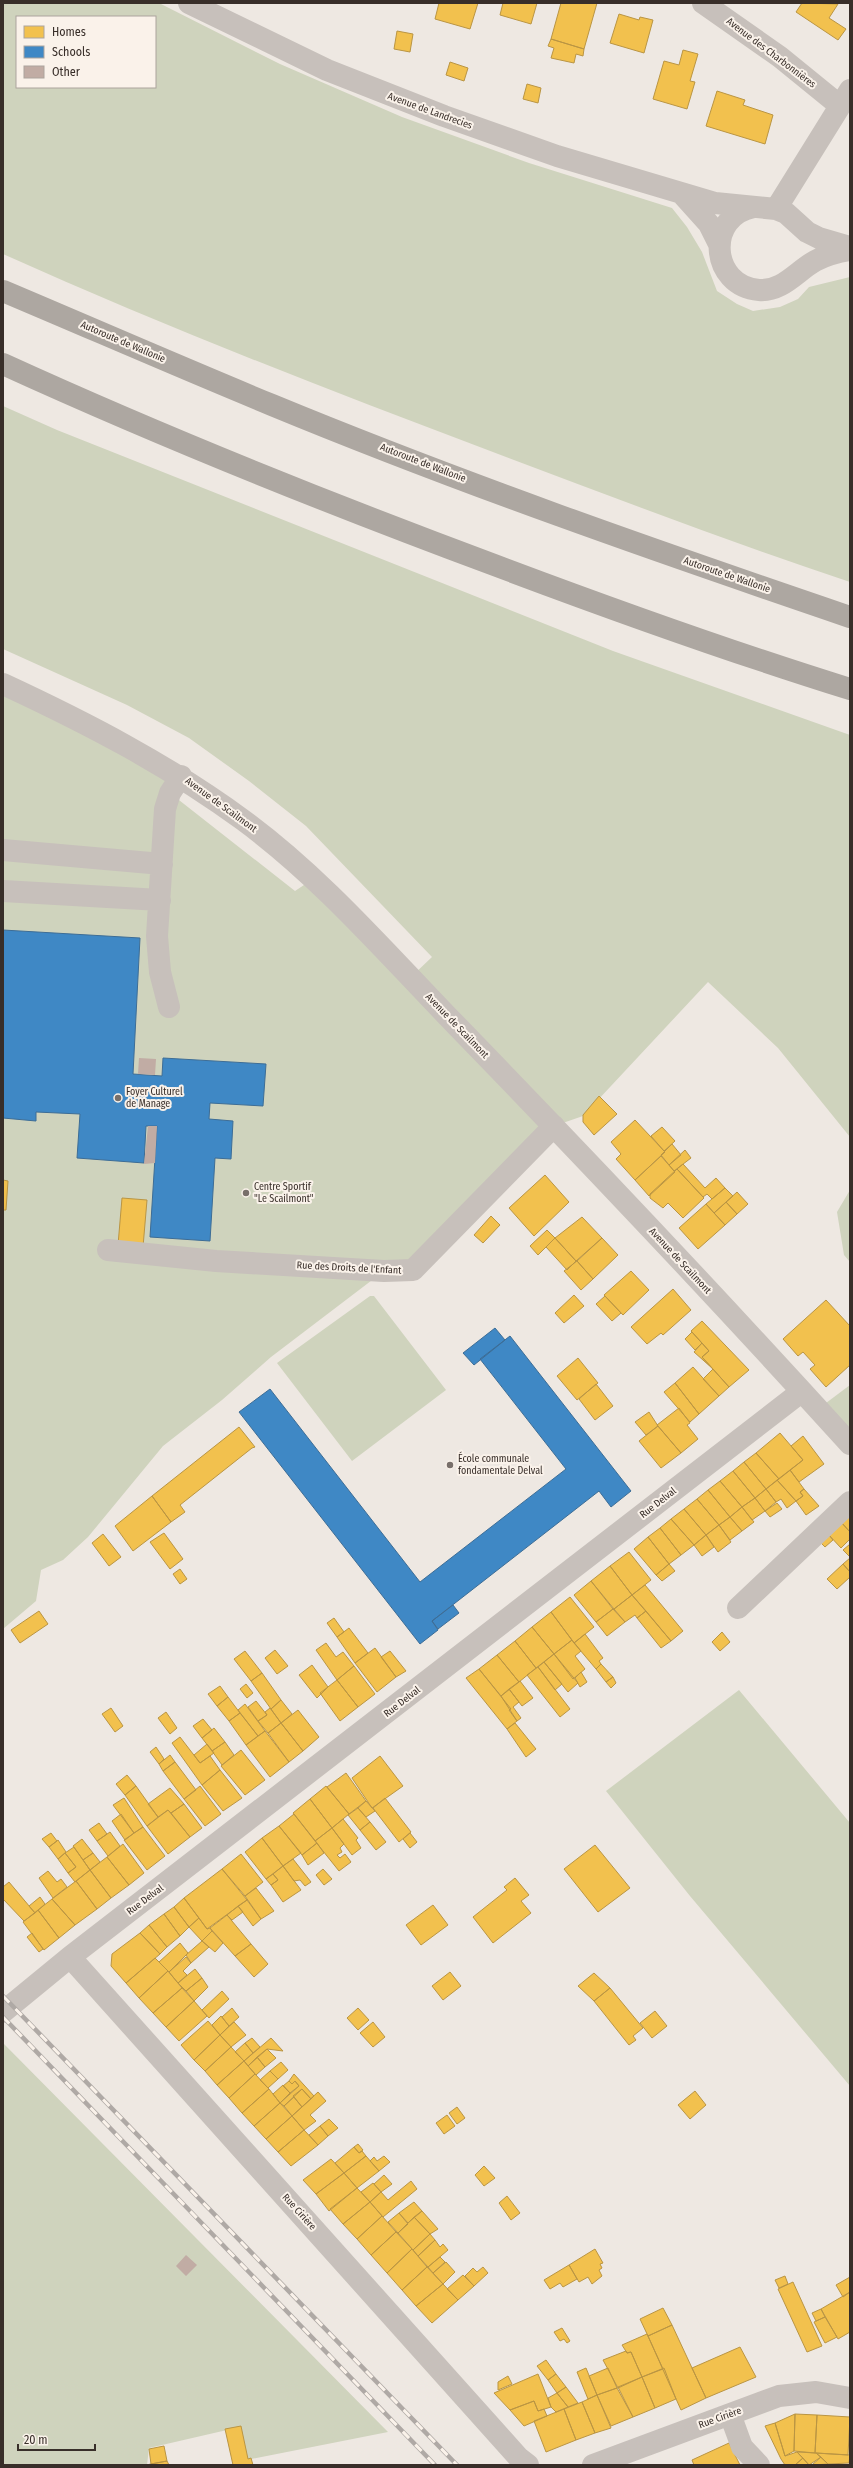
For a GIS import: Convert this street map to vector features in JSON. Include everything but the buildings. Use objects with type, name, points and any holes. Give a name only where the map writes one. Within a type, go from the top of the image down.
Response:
[{"type":"highway","name":"Autoroute de Wallonie","points":[[3,291],[273,406],[667,555],[850,617]]},
{"type":"highway","points":[[3,364],[243,469],[440,545],[639,620],[850,689]]},
{"type":"street","name":"Avenue de Landrecies","points":[[189,3],[294,55],[386,94],[556,156],[681,194],[734,206],[771,207]]},
{"type":"street","name":"Avenue des Charbonnières","points":[[703,3],[780,57],[844,98]]},
{"type":"street","points":[[771,207],[844,98]]},
{"type":"street","points":[[681,194],[709,224],[719,244]]},
{"type":"street","points":[[850,247],[819,238],[807,232],[794,221],[771,207],[752,207],[740,212],[730,220],[722,232],[719,244],[720,258],[725,271],[735,281],[747,288],[760,290],[774,289],[787,282],[796,273],[816,260],[850,250]]},
{"type":"street","points":[[794,221],[801,233],[804,246],[802,260],[796,273]]},
{"type":"street","name":"Avenue de Scailmont","points":[[3,687],[97,729],[181,776],[244,821],[298,863],[554,1126],[850,1444]]},
{"type":"street","points":[[169,1007],[160,972],[157,936],[165,809],[170,793],[181,776]]},
{"type":"street","points":[[3,850],[162,864]]},
{"type":"street","points":[[3,890],[160,900]]},
{"type":"street","name":"Rue des Droits de l'Enfant","points":[[108,1250],[216,1261],[384,1271],[413,1270],[554,1126]]},
{"type":"street","name":"Rue Delval","points":[[3,2012],[70,1957],[801,1392]]},
{"type":"street","points":[[738,1608],[850,1502]]},
{"type":"street","name":"Rue Cirière","points":[[70,1957],[519,2458],[528,2465]]},
{"type":"street","name":"Rue Cirière","points":[[593,2465],[779,2396],[816,2392],[850,2398]]},
{"type":"street","points":[[730,2414],[742,2447],[759,2465]]},
{"type":"green space","points":[[3,3],[159,3],[280,64],[402,117],[529,163],[672,208],[687,227],[702,252],[717,291],[737,304],[753,311],[780,307],[798,299],[809,287],[850,277],[850,582],[667,517],[364,403],[182,331],[3,254]]},
{"type":"green space","points":[[3,406],[57,430],[613,651],[850,735],[850,1137],[778,1048],[708,982],[583,1116],[554,1126],[423,1260],[384,1271],[271,1357],[222,1400],[163,1446],[88,1537],[63,1560],[41,1570],[36,1601],[3,1629],[3,684],[181,776],[170,793],[295,891],[313,879],[410,978],[432,957],[306,826],[249,781],[189,738],[127,705],[3,649]]},
{"type":"green space","points":[[850,1190],[850,1262],[844,1255],[837,1212]]},
{"type":"green space","points":[[370,1296],[374,1296],[446,1390],[352,1461],[277,1363]]},
{"type":"green space","points":[[850,1385],[850,1444],[818,1409]]},
{"type":"green space","points":[[739,1690],[850,1823],[850,2086],[690,1896],[606,1791]]},
{"type":"green space","points":[[3,2044],[388,2432],[246,2460],[227,2430],[149,2448],[147,2465],[3,2465]]},
{"type":"railway","points":[[3,1996],[457,2465]]},
{"type":"railway","points":[[3,2017],[435,2465]]},
{"type":"place","name":"Foyer Culturel de Manage","points":[[118,1098]]},
{"type":"place","name":"Centre Sportif \"Le Scailmont\"","points":[[246,1193]]},
{"type":"place","name":"École communale fondamentale Delval","points":[[450,1465]]}]
